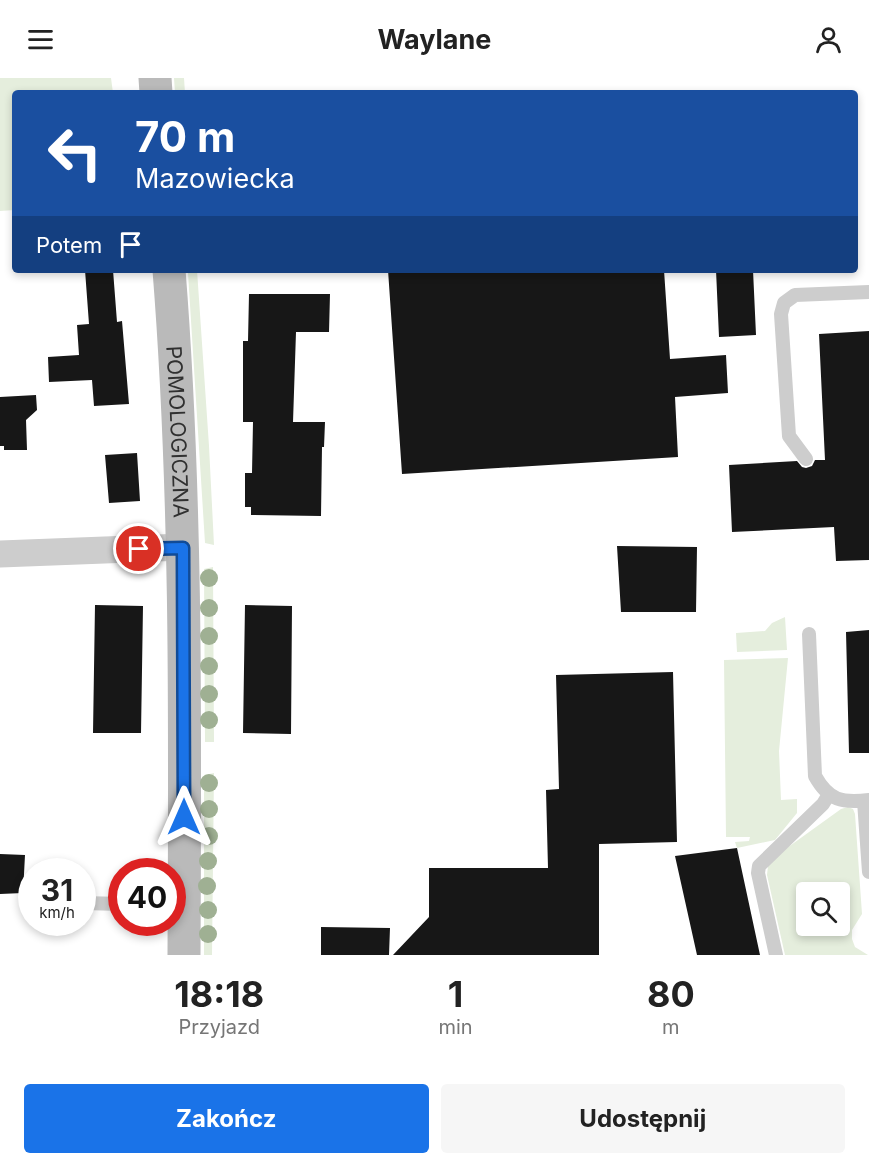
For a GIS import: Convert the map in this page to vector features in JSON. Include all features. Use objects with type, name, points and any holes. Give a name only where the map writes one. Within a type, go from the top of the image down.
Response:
[{"type":"street","name":"POMOLOGICZNA","points":[[170,273],[177,370],[183,548],[179,858]]},
{"type":"street","points":[[0,554],[183,548]]},
{"type":"street","name":"POMOLOGICZNA","points":[[182,936],[184,955]]},
{"type":"lane","points":[[806,459],[789,436],[781,314],[784,303],[795,295],[869,292]]},
{"type":"lane","points":[[809,634],[815,776],[823,790],[839,801],[866,800],[869,872]]},
{"type":"lane","points":[[776,955],[758,873],[759,866],[823,804],[830,794]]},
{"type":"green space","points":[[0,78],[111,78],[113,90],[12,90],[12,210],[0,211]]},
{"type":"green space","points":[[174,78],[184,78],[185,90],[175,90]]},
{"type":"green space","points":[[188,273],[197,273],[209,446],[214,545],[205,543]]},
{"type":"green space","points":[[213,567],[214,742],[205,742],[204,569]]},
{"type":"green space","points":[[785,617],[787,650],[737,652],[736,633],[765,631],[772,623]]},
{"type":"green space","points":[[788,658],[779,751],[781,800],[797,799],[797,813],[775,840],[737,848],[735,842],[749,841],[750,837],[726,837],[724,660]]},
{"type":"green space","points":[[214,773],[212,955],[204,955],[204,775]]},
{"type":"green space","points":[[848,807],[853,809],[862,914],[852,930],[852,939],[855,947],[868,955],[785,955],[767,875],[768,866],[773,858],[841,809]]},
{"type":"building","points":[[85,273],[113,273],[117,322],[122,321],[129,404],[94,406],[92,380],[49,382],[48,357],[79,355],[77,325],[89,324]]},
{"type":"building","points":[[388,273],[664,273],[670,359],[726,355],[728,393],[675,397],[678,457],[402,474]]},
{"type":"building","points":[[716,273],[753,273],[756,335],[719,337]]},
{"type":"building","points":[[249,294],[330,294],[329,332],[296,332],[293,422],[325,422],[324,447],[322,447],[321,516],[251,515],[251,507],[245,507],[245,473],[252,473],[253,422],[243,422],[243,341],[248,341]]},
{"type":"building","points":[[869,331],[869,560],[836,561],[834,527],[732,532],[729,465],[797,461],[806,468],[812,466],[815,460],[825,460],[819,334]]},
{"type":"building","points":[[36,395],[37,410],[26,420],[27,450],[4,450],[4,446],[0,446],[0,397]]},
{"type":"building","points":[[137,453],[140,501],[109,503],[105,455]]},
{"type":"building","points":[[617,546],[697,547],[696,612],[621,612]]},
{"type":"building","points":[[95,605],[143,606],[141,733],[93,733]]},
{"type":"building","points":[[245,605],[292,606],[291,734],[243,733]]},
{"type":"building","points":[[869,630],[869,753],[849,753],[846,632]]},
{"type":"building","points":[[673,672],[677,842],[599,844],[599,955],[393,955],[429,917],[429,868],[548,868],[546,790],[559,789],[556,675]]},
{"type":"building","points":[[737,848],[760,955],[697,955],[675,856]]},
{"type":"building","points":[[0,854],[25,855],[25,858],[18,858],[18,893],[0,894]]},
{"type":"building","points":[[321,927],[390,928],[389,955],[321,955]]},
{"type":"route","points":[[139,549],[183,548],[184,817]]}]
